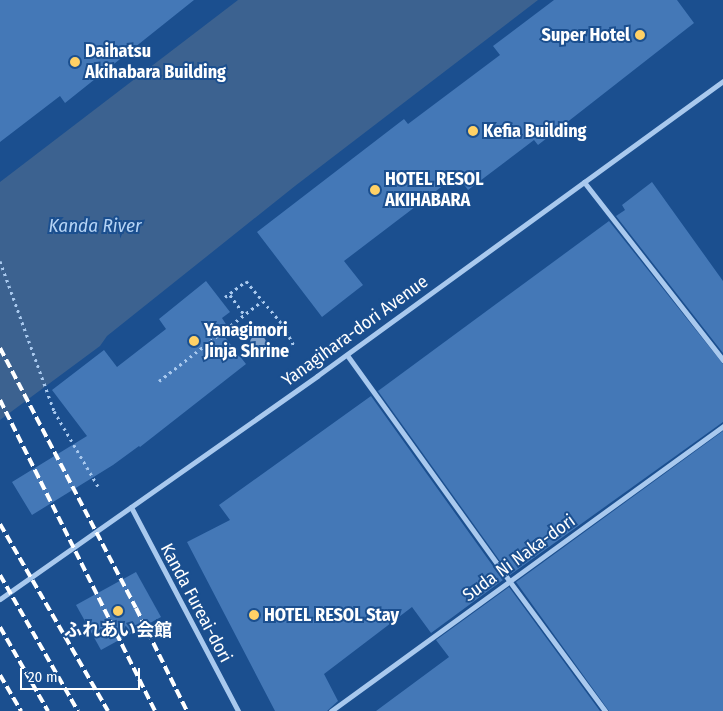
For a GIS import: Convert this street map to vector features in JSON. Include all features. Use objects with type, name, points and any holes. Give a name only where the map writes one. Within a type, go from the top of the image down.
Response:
[{"type":"street","name":"Yanagihara-dori Avenue","points":[[0,600],[347,354],[723,81]]},
{"type":"street","points":[[584,182],[723,360]]},
{"type":"street","points":[[347,354],[605,711]]},
{"type":"street","name":"Suda Ni Naka-dori","points":[[331,711],[723,426]]},
{"type":"street","name":"Kanda Fureai-dori","points":[[131,507],[238,711]]},
{"type":"path","points":[[0,261],[54,411],[99,488]]},
{"type":"path","points":[[225,297],[246,281],[283,325],[294,346]]},
{"type":"path","points":[[230,295],[244,314]]},
{"type":"path","points":[[159,381],[262,301]]},
{"type":"water","name":"Kanda River","points":[[238,0],[538,0],[295,186],[107,336],[100,346],[0,420],[0,182]]},
{"type":"building","name":"Daihatsu Akihabara Building","points":[[0,0],[194,0],[65,103],[60,96],[0,142]]},
{"type":"building","points":[[554,0],[677,0],[694,23],[538,145],[534,140],[468,190],[457,175],[344,261],[363,285],[322,317],[257,232],[404,119],[408,124],[500,55],[493,46]]},
{"type":"building","points":[[652,182],[723,281],[723,353],[616,216],[625,210],[622,205]]},
{"type":"building","points":[[609,221],[723,364],[723,422],[510,575],[378,391]]},
{"type":"building","points":[[206,281],[230,312],[222,318],[227,326],[220,331],[246,364],[140,447],[32,515],[12,482],[87,436],[52,390],[104,350],[117,367],[166,329],[159,319]]},
{"type":"building","points":[[371,396],[503,580],[431,633],[412,607],[324,674],[338,701],[327,711],[275,711],[187,542],[230,520],[219,505]]},
{"type":"building","points":[[723,431],[723,711],[609,711],[516,582]]},
{"type":"building","name":"ふれあい会館","points":[[136,572],[161,617],[101,650],[76,605]]},
{"type":"building","points":[[509,587],[600,711],[376,711],[449,657],[436,640]]},
{"type":"railway","points":[[0,348],[136,608],[187,711]]},
{"type":"railway","points":[[0,400],[155,711]]},
{"type":"railway","points":[[0,524],[108,711]]},
{"type":"railway","points":[[0,575],[78,711]]},
{"type":"railway","points":[[0,627],[48,711]]},
{"type":"railway","points":[[0,675],[21,711]]},
{"type":"place","name":"Super Hotel","points":[[640,35]]},
{"type":"place","name":"Daihatsu Akihabara Building","points":[[75,62]]},
{"type":"place","name":"Kefia Building","points":[[473,131]]},
{"type":"place","name":"HOTEL RESOL AKIHABARA","points":[[375,190]]},
{"type":"place","name":"Yanagimori Jinja Shrine","points":[[194,341]]},
{"type":"place","name":"ふれあい会館","points":[[118,611]]},
{"type":"place","name":"HOTEL RESOL Stay","points":[[254,615]]}]
